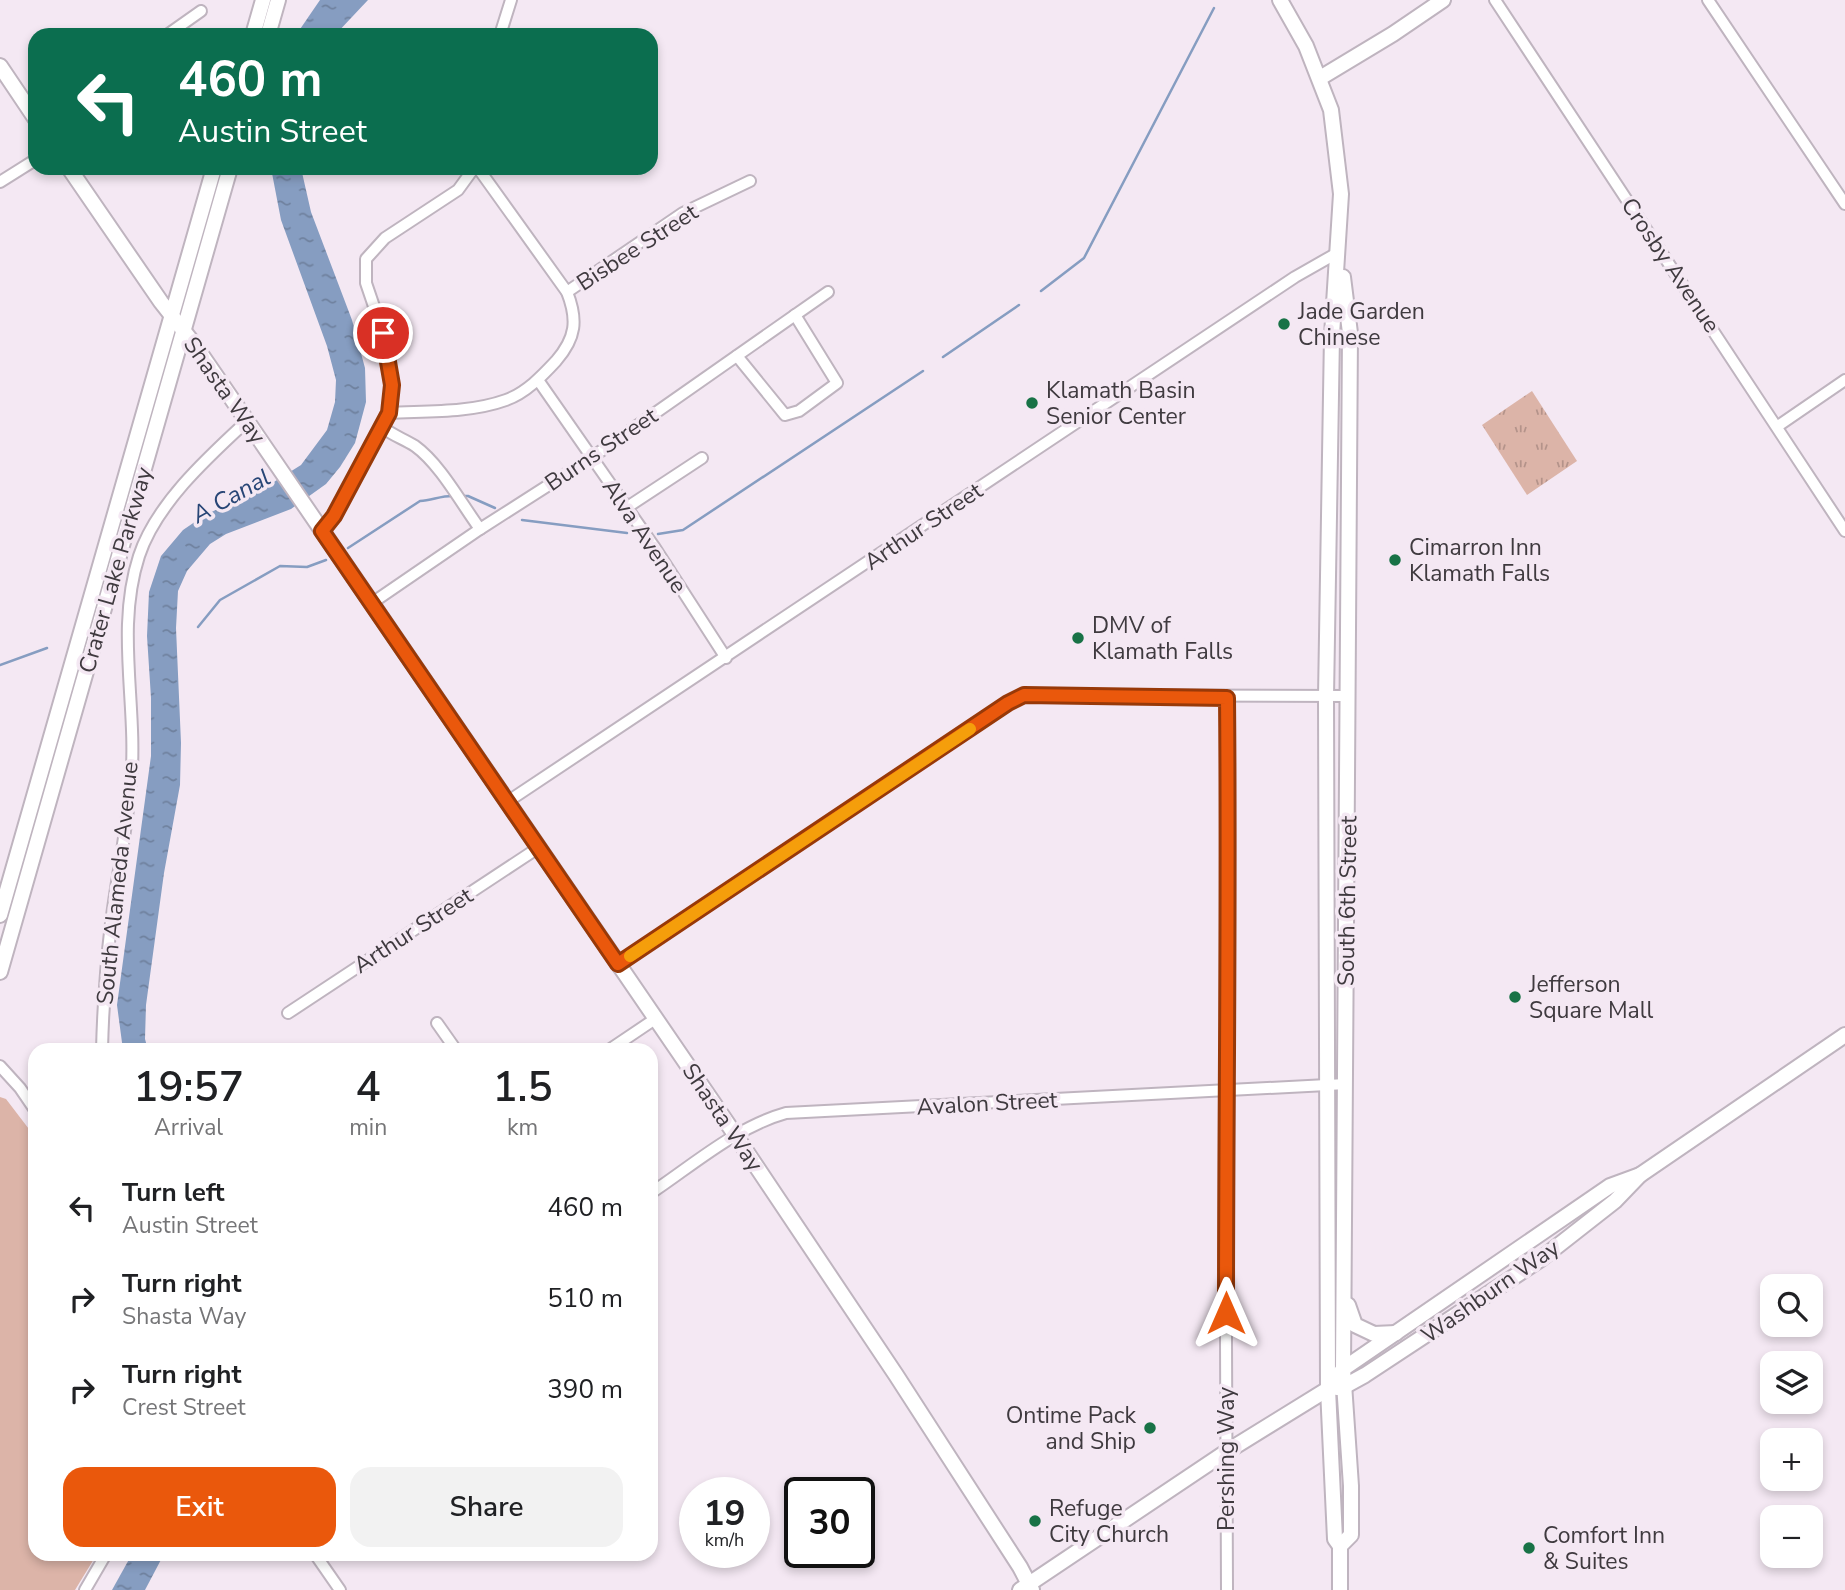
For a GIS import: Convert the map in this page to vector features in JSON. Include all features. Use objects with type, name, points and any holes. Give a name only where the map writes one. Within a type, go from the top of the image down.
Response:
[{"type":"main road","points":[[255,28],[263,0]]},
{"type":"main road","points":[[270,28],[278,0]]},
{"type":"main road","name":"South 6th Street","points":[[1280,0],[1306,46],[1331,110],[1341,194],[1332,335],[1326,697],[1328,1389],[1335,1539],[1340,1546],[1340,1590]]},
{"type":"main road","points":[[1320,78],[1443,0]]},
{"type":"main road","points":[[0,66],[28,108]]},
{"type":"main road","name":"Shasta Way","points":[[74,175],[304,503],[736,1136],[896,1375],[1027,1588]]},
{"type":"main road","name":"Crater Lake Parkway","points":[[0,915],[213,175]]},
{"type":"main road","name":"Crater Lake Parkway","points":[[0,972],[227,175]]},
{"type":"main road","name":"South 6th Street","points":[[1339,252],[1350,333],[1343,1369],[1351,1486],[1350,1535],[1340,1546]]},
{"type":"main road","name":"Washburn Way","points":[[1328,1389],[1345,1387],[1480,1300],[1615,1201],[1640,1175],[1845,1035]]},
{"type":"main road","name":"Washburn Way","points":[[1027,1588],[1226,1452],[1328,1389],[1343,1369],[1609,1186],[1640,1175]]},
{"type":"main road","points":[[1561,1242],[1557,1233],[1596,1195]]},
{"type":"main road","points":[[1480,1300],[1476,1293],[1517,1265],[1544,1230]]},
{"type":"main road","points":[[1442,1325],[1457,1301],[1504,1267],[1508,1261],[1506,1256]]},
{"type":"main road","points":[[1343,1293],[1354,1325],[1374,1334],[1397,1333]]},
{"type":"street","points":[[502,28],[511,0]]},
{"type":"street","name":"Crosby Avenue","points":[[1495,0],[1845,531]]},
{"type":"street","points":[[1708,0],[1845,204]]},
{"type":"street","points":[[177,28],[201,11]]},
{"type":"street","points":[[0,182],[28,164]]},
{"type":"street","points":[[322,531],[334,516],[389,413],[392,385],[383,333],[366,283],[366,259],[385,238],[458,190],[470,175]]},
{"type":"street","points":[[481,175],[567,292]]},
{"type":"street","name":"Bisbee Street","points":[[389,413],[470,408],[507,400],[538,380],[562,353],[575,327],[574,309],[567,292],[683,213],[750,181]]},
{"type":"street","name":"Arthur Street","points":[[507,802],[1295,277],[1339,252]]},
{"type":"street","name":"Burns Street","points":[[372,603],[591,457],[828,292]]},
{"type":"street","points":[[737,356],[785,415],[799,411],[837,383],[795,315]]},
{"type":"street","name":"Alva Avenue","points":[[538,380],[726,658]]},
{"type":"street","points":[[1777,426],[1845,380]]},
{"type":"street","name":"South Alameda Avenue","points":[[102,1043],[111,927],[131,780],[127,620],[132,582],[139,554],[156,522],[175,495],[210,456],[247,421]]},
{"type":"street","points":[[382,427],[414,445],[430,460],[480,529]]},
{"type":"street","points":[[626,508],[702,458]]},
{"type":"street","points":[[618,964],[1008,703],[1024,695],[1227,698],[1349,696]]},
{"type":"street","name":"Pershing Way","points":[[1227,698],[1227,1590]]},
{"type":"street","name":"Arthur Street","points":[[288,1013],[538,848]]},
{"type":"street","points":[[619,1043],[655,1019]]},
{"type":"street","points":[[437,1023],[451,1043]]},
{"type":"street","points":[[0,1066],[28,1100]]},
{"type":"street","name":"Avalon Street","points":[[658,1188],[764,1119],[786,1113],[1346,1084]]},
{"type":"street","points":[[85,1590],[102,1561]]},
{"type":"street","points":[[320,1561],[341,1590]]},
{"type":"green space","points":[[1532,391],[1577,461],[1527,495],[1482,425]]},
{"type":"green space","points":[[0,1097],[6,1099],[28,1128],[28,1561],[93,1561],[75,1590],[0,1590]]},
{"type":"water","points":[[320,0],[368,0],[342,28],[301,28]]},
{"type":"water","points":[[272,175],[303,175],[311,212],[352,320],[365,368],[366,402],[355,443],[326,484],[291,509],[226,534],[210,544],[187,571],[178,591],[176,628],[180,785],[164,873],[146,1005],[146,1043],[122,1043],[117,1005],[151,756],[147,636],[149,592],[161,556],[183,530],[205,515],[269,485],[301,465],[327,430],[335,402],[336,380],[327,346],[281,220]]},
{"type":"water","points":[[128,1561],[160,1561],[145,1590],[112,1590]]},
{"type":"waterway","points":[[1041,291],[1084,258],[1214,8]]},
{"type":"waterway","points":[[943,357],[1019,305]]},
{"type":"waterway","points":[[658,534],[683,530],[923,371]]},
{"type":"waterway","points":[[348,548],[420,501],[452,496]]},
{"type":"waterway","points":[[463,496],[495,508]]},
{"type":"waterway","points":[[522,520],[627,533]]},
{"type":"waterway","points":[[198,627],[220,600],[280,566],[307,567],[326,560]]},
{"type":"waterway","points":[[0,665],[47,648]]},
{"type":"slow traffic","points":[[630,956],[970,729]]},
{"type":"place","name":"Jade Garden Chinese","points":[[1284,324]]},
{"type":"place","name":"Klamath Basin Senior Center","points":[[1032,403]]},
{"type":"place","name":"Cimarron Inn Klamath Falls","points":[[1395,560]]},
{"type":"place","name":"DMV of Klamath Falls","points":[[1078,638]]},
{"type":"place","name":"Jefferson Square Mall","points":[[1515,997]]},
{"type":"place","name":"Ontime Pack and Ship","points":[[1150,1428]]},
{"type":"place","name":"Refuge City Church","points":[[1035,1521]]},
{"type":"place","name":"Comfort Inn & Suites","points":[[1529,1548]]},
{"type":"route","points":[[383,333],[392,385],[389,413],[334,516],[322,531],[618,964],[1008,703],[1024,695],[1227,698],[1229,863],[1225,1092],[1226,1313]]},
{"type":"water label","name":"A Canal","points":[[231,496]]}]
